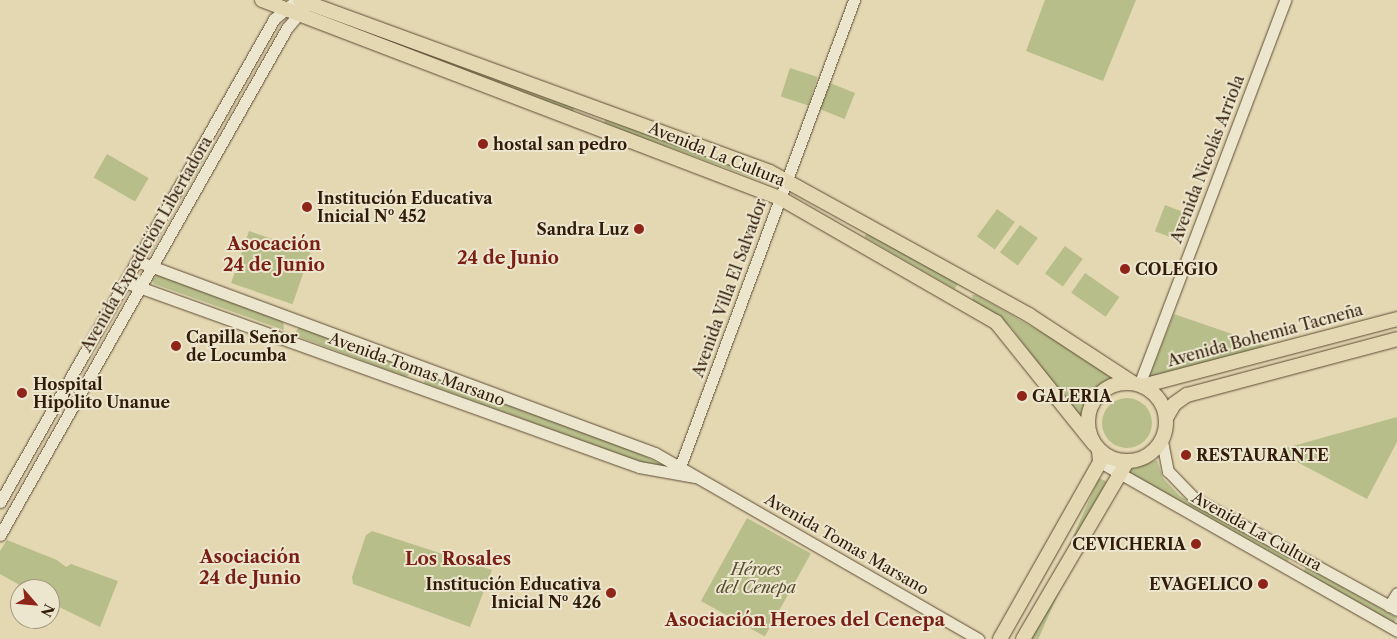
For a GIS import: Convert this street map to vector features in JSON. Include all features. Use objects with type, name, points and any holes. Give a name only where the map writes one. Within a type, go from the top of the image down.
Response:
[{"type":"main road","name":"Avenida La Cultura","points":[[262,0],[298,16],[586,121],[780,198],[856,238],[1005,329],[1098,452]]},
{"type":"main road","name":"Avenida La Cultura","points":[[304,1],[756,166],[786,180],[1029,315],[1138,385]]},
{"type":"main road","points":[[856,238],[865,225]]},
{"type":"main road","name":"Avenida Bohemia Tacneña","points":[[1138,385],[1397,319]]},
{"type":"main road","points":[[1023,639],[1124,468],[1147,456],[1162,441],[1166,418],[1174,404],[1188,396],[1397,339]]},
{"type":"main road","points":[[1124,468],[1098,452],[1088,420],[1097,397],[1118,384],[1138,385],[1159,399],[1166,418]]},
{"type":"main road","points":[[1000,639],[1098,452]]},
{"type":"street","name":"Avenida Villa El Salvador","points":[[678,470],[854,0]]},
{"type":"street","name":"Avenida Nicolás Arriola","points":[[1138,385],[1285,0]]},
{"type":"street","name":"Avenida Expedición Libertadora","points":[[0,502],[274,19],[284,10],[304,1]]},
{"type":"street","name":"Avenida Expedición Libertadora","points":[[0,535],[298,16],[304,1]]},
{"type":"street","name":"Avenida Tomas Marsano","points":[[137,261],[629,442],[678,470],[699,477],[978,639]]},
{"type":"street","name":"Avenida Tomas Marsano","points":[[125,282],[143,286],[630,464],[678,470]]},
{"type":"street","name":"Avenida La Cultura","points":[[1162,441],[1168,471],[1195,499],[1393,608]]},
{"type":"street","name":"Avenida La Cultura","points":[[1124,468],[1397,631]]},
{"type":"street","points":[[1393,608],[1397,593]]},
{"type":"green space","points":[[1045,0],[1136,0],[1103,81],[1026,51]]},
{"type":"green space","points":[[316,10],[575,104],[573,112],[313,18]]},
{"type":"green space","points":[[790,68],[818,77],[808,105],[781,97]]},
{"type":"green space","points":[[830,83],[855,93],[845,119],[820,109]]},
{"type":"green space","points":[[607,115],[771,175],[768,183],[604,123]]},
{"type":"green space","points":[[107,154],[149,178],[135,201],[94,177]]},
{"type":"green space","points":[[1165,205],[1191,215],[1181,241],[1155,231]]},
{"type":"green space","points":[[997,209],[1015,222],[995,249],[977,237]]},
{"type":"green space","points":[[1020,225],[1038,238],[1018,265],[1000,253]]},
{"type":"green space","points":[[249,231],[310,252],[293,304],[231,283]]},
{"type":"green space","points":[[868,231],[958,283],[955,289],[864,237]]},
{"type":"green space","points":[[1065,246],[1083,259],[1063,286],[1045,274]]},
{"type":"green space","points":[[1085,273],[1119,297],[1106,317],[1071,293]]},
{"type":"green space","points":[[157,275],[283,320],[284,330],[154,284],[152,280]]},
{"type":"green space","points":[[972,295],[976,295],[1117,375],[1092,391],[1080,418],[1010,326],[973,301]]},
{"type":"green space","points":[[1174,314],[1264,345],[1266,350],[1149,377]]},
{"type":"green space","points":[[299,327],[409,368],[412,372],[406,377],[297,336],[295,333]]},
{"type":"green space","points":[[427,374],[624,446],[663,465],[658,469],[424,383]]},
{"type":"green space","points":[[1132,398],[1145,405],[1151,413],[1151,433],[1145,441],[1137,447],[1122,448],[1109,441],[1103,433],[1102,418],[1109,405],[1117,399]]},
{"type":"green space","points":[[1397,417],[1397,442],[1367,499],[1282,454],[1282,449]]},
{"type":"green space","points":[[1157,460],[1163,478],[1180,496],[1289,558],[1288,562],[1127,471]]},
{"type":"green space","points":[[1099,478],[1108,482],[1038,639],[1027,639]]},
{"type":"green space","name":"Héroes del Cenepa","points":[[747,518],[811,553],[765,636],[701,601]]},
{"type":"green space","points":[[372,531],[492,570],[470,627],[353,584],[352,577],[366,535]]},
{"type":"green space","points":[[7,540],[57,560],[66,567],[71,564],[118,581],[100,627],[60,607],[60,579],[10,580],[0,574],[0,551]]},
{"type":"green space","points":[[1306,567],[1397,617],[1394,624],[1303,573]]},
{"type":"place","name":"hostal san pedro","points":[[483,144]]},
{"type":"place","name":"Institución Educativa Inicial Nº 452","points":[[307,207]]},
{"type":"place","name":"Sandra Luz","points":[[639,229]]},
{"type":"place","name":"COLEGIO","points":[[1125,269]]},
{"type":"place","name":"Capilla Señor de Locumba","points":[[176,346]]},
{"type":"place","name":"Hospital Hipólito Unanue","points":[[22,393]]},
{"type":"place","name":"GALERIA","points":[[1022,396]]},
{"type":"place","name":"RESTAURANTE","points":[[1186,455]]},
{"type":"place","name":"CEVICHERIA","points":[[1196,544]]},
{"type":"place","name":"EVAGELICO","points":[[1263,584]]},
{"type":"place","name":"Institución Educativa Inicial Nº 426","points":[[611,593]]},
{"type":"district","name":"Asocación 24 de Junio","points":[[274,255]]},
{"type":"district","name":"24 de Junio","points":[[508,258]]},
{"type":"district","name":"Los Rosales","points":[[458,559]]},
{"type":"district","name":"Asociación 24 de Junio","points":[[250,568]]},
{"type":"district","name":"Asociación Heroes del Cenepa","points":[[805,620]]}]
